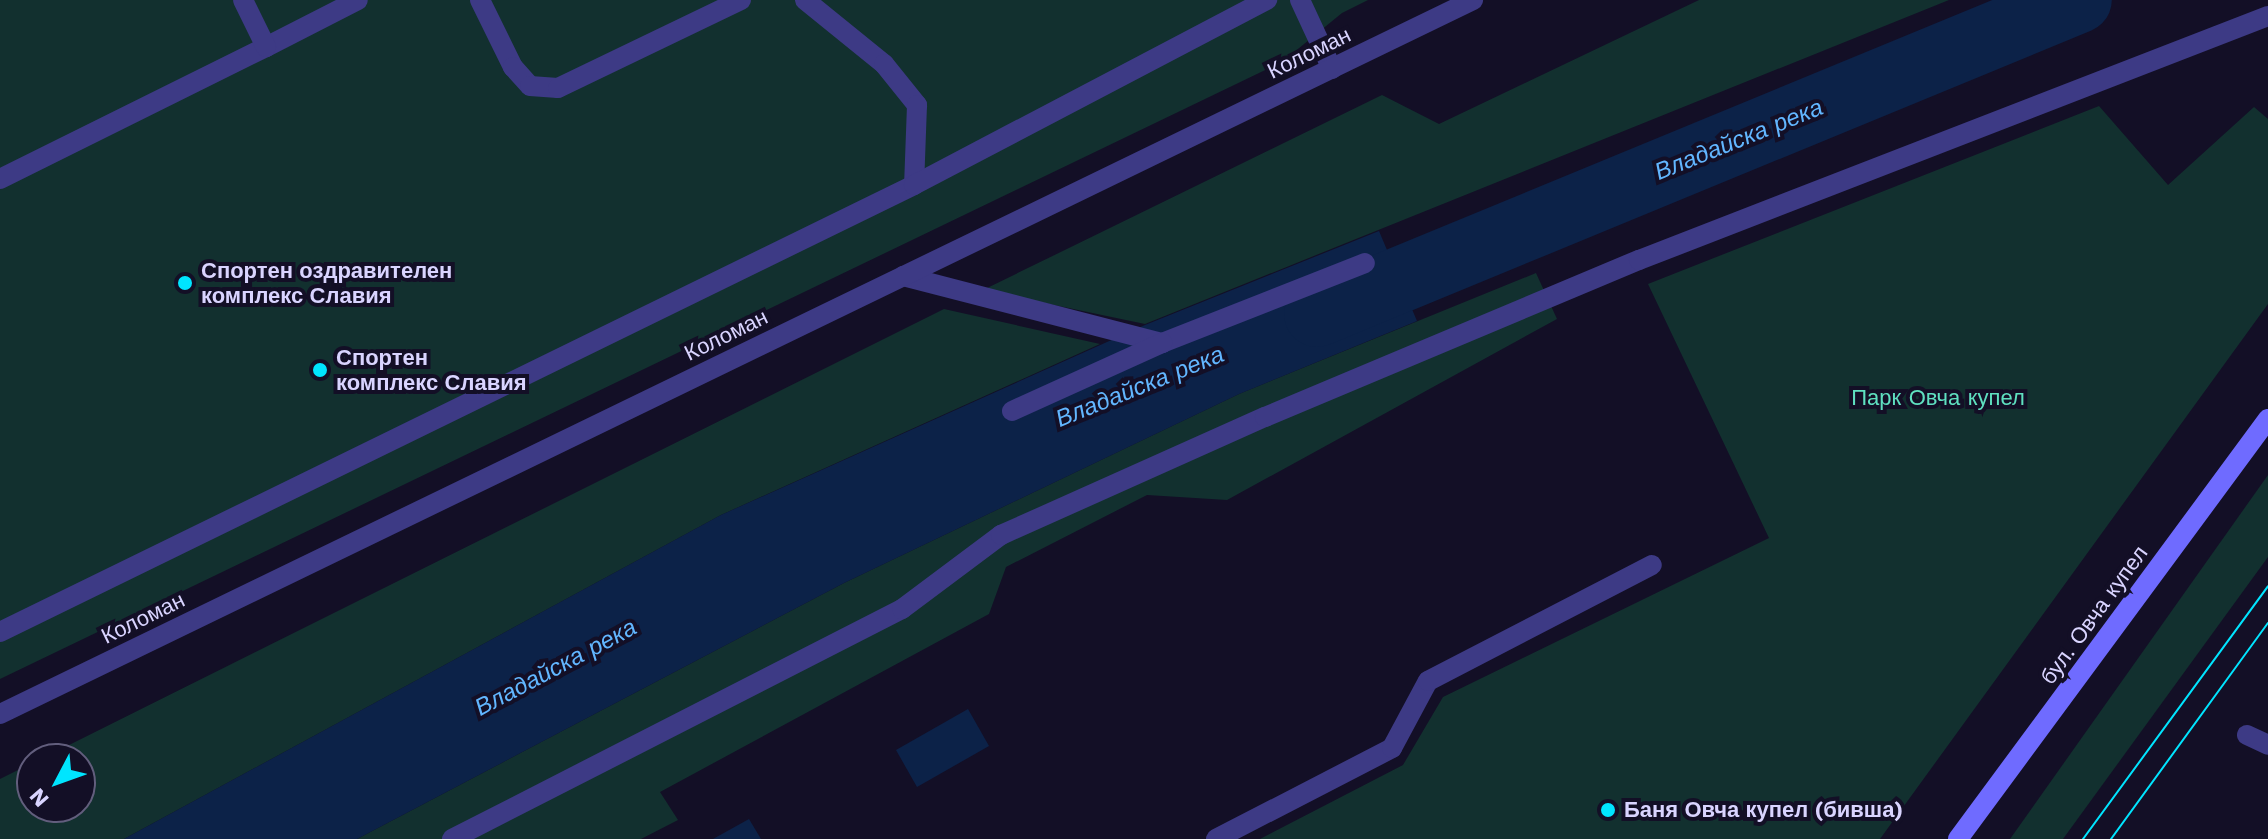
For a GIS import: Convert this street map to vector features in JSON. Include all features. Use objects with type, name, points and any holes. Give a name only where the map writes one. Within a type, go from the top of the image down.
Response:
[{"type":"main road","name":"бул. Овча купел","points":[[1958,839],[2268,419]]},
{"type":"street","points":[[243,0],[266,47]]},
{"type":"street","points":[[0,179],[358,0]]},
{"type":"street","points":[[480,0],[513,67],[530,86],[558,88],[741,0]]},
{"type":"street","points":[[805,0],[884,64],[917,105],[914,185]]},
{"type":"street","points":[[0,632],[914,185],[1267,0]]},
{"type":"street","points":[[1300,0],[1332,69]]},
{"type":"street","name":"Коломан","points":[[0,714],[1473,0]]},
{"type":"street","points":[[452,839],[902,609],[1001,535],[1265,417],[1639,260],[2268,16]]},
{"type":"street","points":[[1012,411],[1162,343],[1365,263]]},
{"type":"street","points":[[903,276],[1162,343]]},
{"type":"street","points":[[1216,839],[1392,748],[1428,681],[1652,565]]},
{"type":"street","points":[[2247,735],[2268,745]]},
{"type":"green space","name":"Спортен комплекс Славия","points":[[0,0],[1368,0],[1342,13],[1282,62],[0,679]]},
{"type":"green space","points":[[1699,0],[1949,0],[1145,324],[983,290],[1382,95],[1439,124]]},
{"type":"green space","name":"Парк Овча купел","points":[[2099,106],[2168,185],[2254,107],[2268,119],[2268,304],[1880,839],[1260,839],[1403,765],[1443,697],[1769,538],[1648,284]]},
{"type":"green space","points":[[1536,273],[1557,319],[1227,500],[1147,495],[1006,567],[989,614],[660,792],[678,820],[641,839],[357,839],[844,583],[1239,394]]},
{"type":"green space","points":[[944,309],[1100,344],[721,515],[124,839],[0,839],[0,779],[16,771],[16,823],[96,823],[96,743],[73,743]]},
{"type":"green space","points":[[2268,475],[2268,557],[2063,839],[2010,839]]},
{"type":"water","points":[[1379,231],[1417,321],[1239,394],[844,583],[357,839],[124,839],[721,515],[1145,325]]},
{"type":"water","points":[[968,709],[989,746],[917,787],[896,750]]},
{"type":"water","points":[[749,819],[761,839],[713,839]]},
{"type":"waterway","name":"Владайска река","points":[[1317,314],[2079,0]]},
{"type":"tram line","points":[[2083,839],[2268,586]]},
{"type":"tram line","points":[[2111,839],[2268,623]]},
{"type":"place","name":"Спортен оздравителен комплекс Славия","points":[[185,283]]},
{"type":"place","name":"Спортен комплекс Славия","points":[[320,370]]},
{"type":"place","name":"Баня Овча купел (бивша)","points":[[1608,810]]}]
